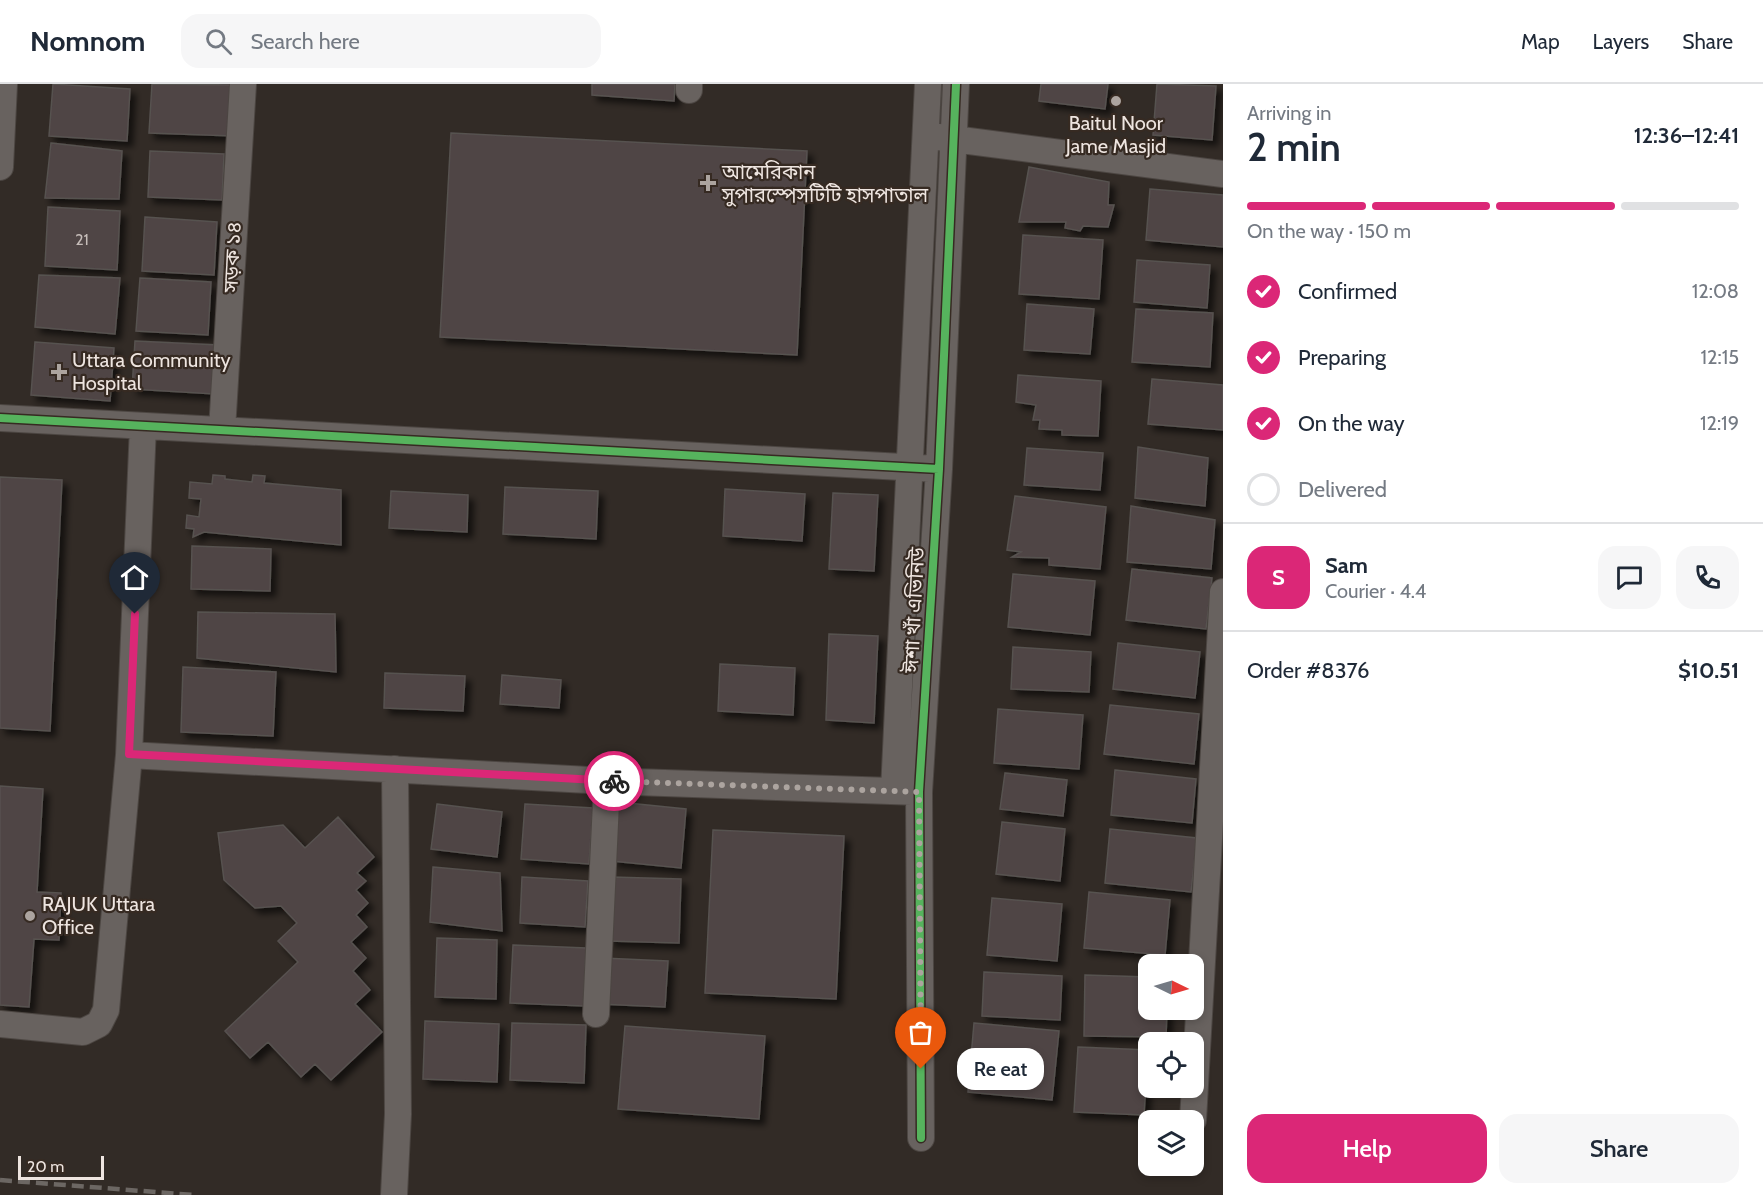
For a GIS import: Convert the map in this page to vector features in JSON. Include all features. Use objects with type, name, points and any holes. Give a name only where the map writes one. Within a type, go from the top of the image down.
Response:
[{"type":"street","points":[[0,167],[4,84]]},
{"type":"street","name":"সড়ক ১৪","points":[[222,430],[243,84]]},
{"type":"street","points":[[894,791],[928,84]]},
{"type":"street","name":"ঈশা খাঁ এভিনিউ","points":[[921,1138],[919,792],[939,469],[956,84]]},
{"type":"street","points":[[926,135],[1223,174]]},
{"type":"street","points":[[0,418],[939,469]]},
{"type":"street","points":[[0,1024],[83,1032],[99,1024],[106,1010],[129,754],[143,426]]},
{"type":"street","points":[[1194,1110],[1223,592]]},
{"type":"street","points":[[129,754],[607,781],[919,792]]},
{"type":"street","points":[[394,1195],[398,1114],[395,769]]},
{"type":"street","points":[[596,1014],[607,781]]},
{"type":"building","points":[[53,84],[130,89],[127,141],[49,136]]},
{"type":"building","points":[[152,84],[236,85],[234,136],[149,133]]},
{"type":"building","points":[[592,84],[675,84],[674,101],[592,95]]},
{"type":"building","points":[[1041,84],[1108,84],[1105,109],[1039,101]]},
{"type":"building","points":[[1157,84],[1216,86],[1212,140],[1153,135]]},
{"type":"building","points":[[451,133],[807,151],[797,355],[440,337]]},
{"type":"building","points":[[51,143],[122,151],[119,199],[45,198]]},
{"type":"building","points":[[150,151],[224,154],[222,200],[148,197]]},
{"type":"building","points":[[1029,167],[1109,182],[1108,205],[1114,205],[1108,227],[1083,226],[1080,231],[1065,228],[1066,222],[1019,222]]},
{"type":"building","points":[[1150,189],[1223,195],[1223,247],[1146,240]]},
{"type":"building","points":[[48,207],[120,211],[117,270],[45,266]]},
{"type":"building","points":[[145,217],[217,222],[214,275],[142,271]]},
{"type":"building","points":[[1023,235],[1103,240],[1099,299],[1019,294]]},
{"type":"building","points":[[1137,260],[1210,265],[1207,308],[1134,302]]},
{"type":"building","points":[[39,275],[120,278],[115,334],[35,327]]},
{"type":"building","points":[[140,278],[211,282],[208,335],[136,331]]},
{"type":"building","points":[[1027,304],[1094,309],[1090,354],[1024,350]]},
{"type":"building","points":[[1136,309],[1213,313],[1210,367],[1132,362]]},
{"type":"building","points":[[135,341],[218,345],[215,394],[132,389]]},
{"type":"building","points":[[35,342],[114,348],[110,401],[31,395]]},
{"type":"building","points":[[1018,375],[1101,381],[1098,436],[1062,435],[1062,430],[1039,429],[1040,420],[1033,420],[1036,405],[1016,402]]},
{"type":"building","points":[[1152,379],[1223,385],[1223,430],[1148,424]]},
{"type":"building","points":[[1138,447],[1208,458],[1205,506],[1135,498]]},
{"type":"building","points":[[1027,448],[1103,453],[1100,490],[1024,485]]},
{"type":"building","points":[[213,475],[225,476],[225,479],[252,482],[253,475],[265,476],[264,483],[341,490],[341,545],[204,532],[193,537],[194,529],[186,528],[187,515],[199,517],[201,499],[189,498],[190,482],[212,484]]},
{"type":"building","points":[[0,477],[62,480],[50,731],[0,728]]},
{"type":"building","points":[[505,487],[598,491],[596,539],[503,534]]},
{"type":"building","points":[[725,489],[805,494],[802,541],[723,536]]},
{"type":"building","points":[[391,491],[468,495],[467,532],[389,528]]},
{"type":"building","points":[[833,493],[878,495],[874,571],[829,569]]},
{"type":"building","points":[[1015,496],[1106,507],[1100,569],[1049,565],[1049,558],[1012,557],[1021,552],[1007,550]]},
{"type":"building","points":[[1131,506],[1215,520],[1211,569],[1127,562]]},
{"type":"building","points":[[192,546],[271,549],[270,591],[191,589]]},
{"type":"building","points":[[1132,569],[1212,578],[1206,629],[1126,620]]},
{"type":"building","points":[[1013,574],[1095,581],[1090,635],[1008,627]]},
{"type":"building","points":[[198,612],[335,614],[336,672],[197,658]]},
{"type":"building","points":[[829,634],[878,636],[874,723],[826,720]]},
{"type":"building","points":[[1118,643],[1200,652],[1195,698],[1113,689]]},
{"type":"building","points":[[1013,647],[1091,652],[1089,692],[1011,689]]},
{"type":"building","points":[[720,664],[795,668],[793,715],[718,711]]},
{"type":"building","points":[[183,667],[276,672],[273,736],[181,732]]},
{"type":"building","points":[[385,673],[465,676],[463,711],[384,708]]},
{"type":"building","points":[[502,675],[561,680],[559,708],[500,704]]},
{"type":"building","points":[[1110,705],[1199,714],[1194,764],[1104,754]]},
{"type":"building","points":[[998,709],[1083,715],[1079,769],[994,763]]},
{"type":"building","points":[[1115,770],[1196,779],[1192,823],[1111,815]]},
{"type":"building","points":[[1005,773],[1067,780],[1063,816],[1000,809]]},
{"type":"building","name":"RAJUK Uttara Office","points":[[0,786],[43,789],[37,892],[61,893],[59,940],[34,939],[29,1007],[0,1005]]},
{"type":"building","points":[[618,802],[686,809],[681,868],[612,861]]},
{"type":"building","points":[[437,804],[502,812],[497,857],[431,849]]},
{"type":"building","points":[[525,804],[593,808],[589,864],[521,859]]},
{"type":"building","points":[[338,817],[374,857],[357,873],[366,881],[356,890],[368,903],[356,915],[367,927],[351,942],[366,958],[353,971],[370,990],[355,1004],[382,1032],[331,1080],[315,1064],[301,1077],[268,1042],[250,1058],[225,1031],[298,962],[278,941],[297,923],[281,906],[255,908],[224,880],[218,833],[283,825],[305,848]]},
{"type":"building","points":[[1002,822],[1065,829],[1060,881],[996,874]]},
{"type":"building","points":[[1110,829],[1197,838],[1191,892],[1105,883]]},
{"type":"building","points":[[713,830],[844,836],[836,999],[705,993]]},
{"type":"building","points":[[433,867],[500,873],[502,931],[430,922]]},
{"type":"building","points":[[522,877],[588,881],[585,927],[520,923]]},
{"type":"building","points":[[611,877],[681,879],[679,943],[609,941]]},
{"type":"building","points":[[1089,892],[1170,900],[1165,954],[1084,948]]},
{"type":"building","points":[[992,898],[1062,904],[1057,961],[987,955]]},
{"type":"building","points":[[437,938],[497,940],[496,999],[435,997]]},
{"type":"building","points":[[513,945],[586,948],[584,1006],[510,1003]]},
{"type":"building","points":[[602,958],[668,961],[665,1007],[599,1004]]},
{"type":"building","points":[[984,972],[1062,976],[1060,1020],[982,1016]]},
{"type":"building","points":[[1085,975],[1138,977],[1138,1020],[1167,1020],[1166,1032],[1138,1032],[1138,1037],[1084,1036]]},
{"type":"building","points":[[425,1021],[499,1024],[497,1082],[423,1079]]},
{"type":"building","points":[[512,1023],[586,1025],[584,1083],[510,1080]]},
{"type":"building","points":[[974,1023],[1059,1031],[1052,1100],[968,1092]]},
{"type":"building","points":[[625,1026],[765,1036],[759,1119],[618,1109]]},
{"type":"building","points":[[1078,1047],[1138,1050],[1138,1098],[1145,1098],[1144,1110],[1138,1110],[1138,1115],[1074,1112]]},
{"type":"railway","points":[[0,1180],[194,1195]]},
{"type":"cycle path","points":[[921,1138],[919,792],[939,469],[956,84]]},
{"type":"cycle path","points":[[0,418],[939,469]]},
{"type":"way so far","points":[[614,781],[919,792],[921,1069]]},
{"type":"place","name":"Baitul Noor Jame Masjid","points":[[1116,101]]},
{"type":"place","name":"আমেরিকান সুপারস্পেসটিটি হাসপাতাল","points":[[708,183]]},
{"type":"place","name":"Uttara Community Hospital","points":[[59,372]]},
{"type":"place","name":"RAJUK Uttara Office","points":[[30,916]]},
{"type":"place","name":"Re eat","points":[[921,1069]]},
{"type":"route","points":[[135,614],[129,754],[614,781]]}]
